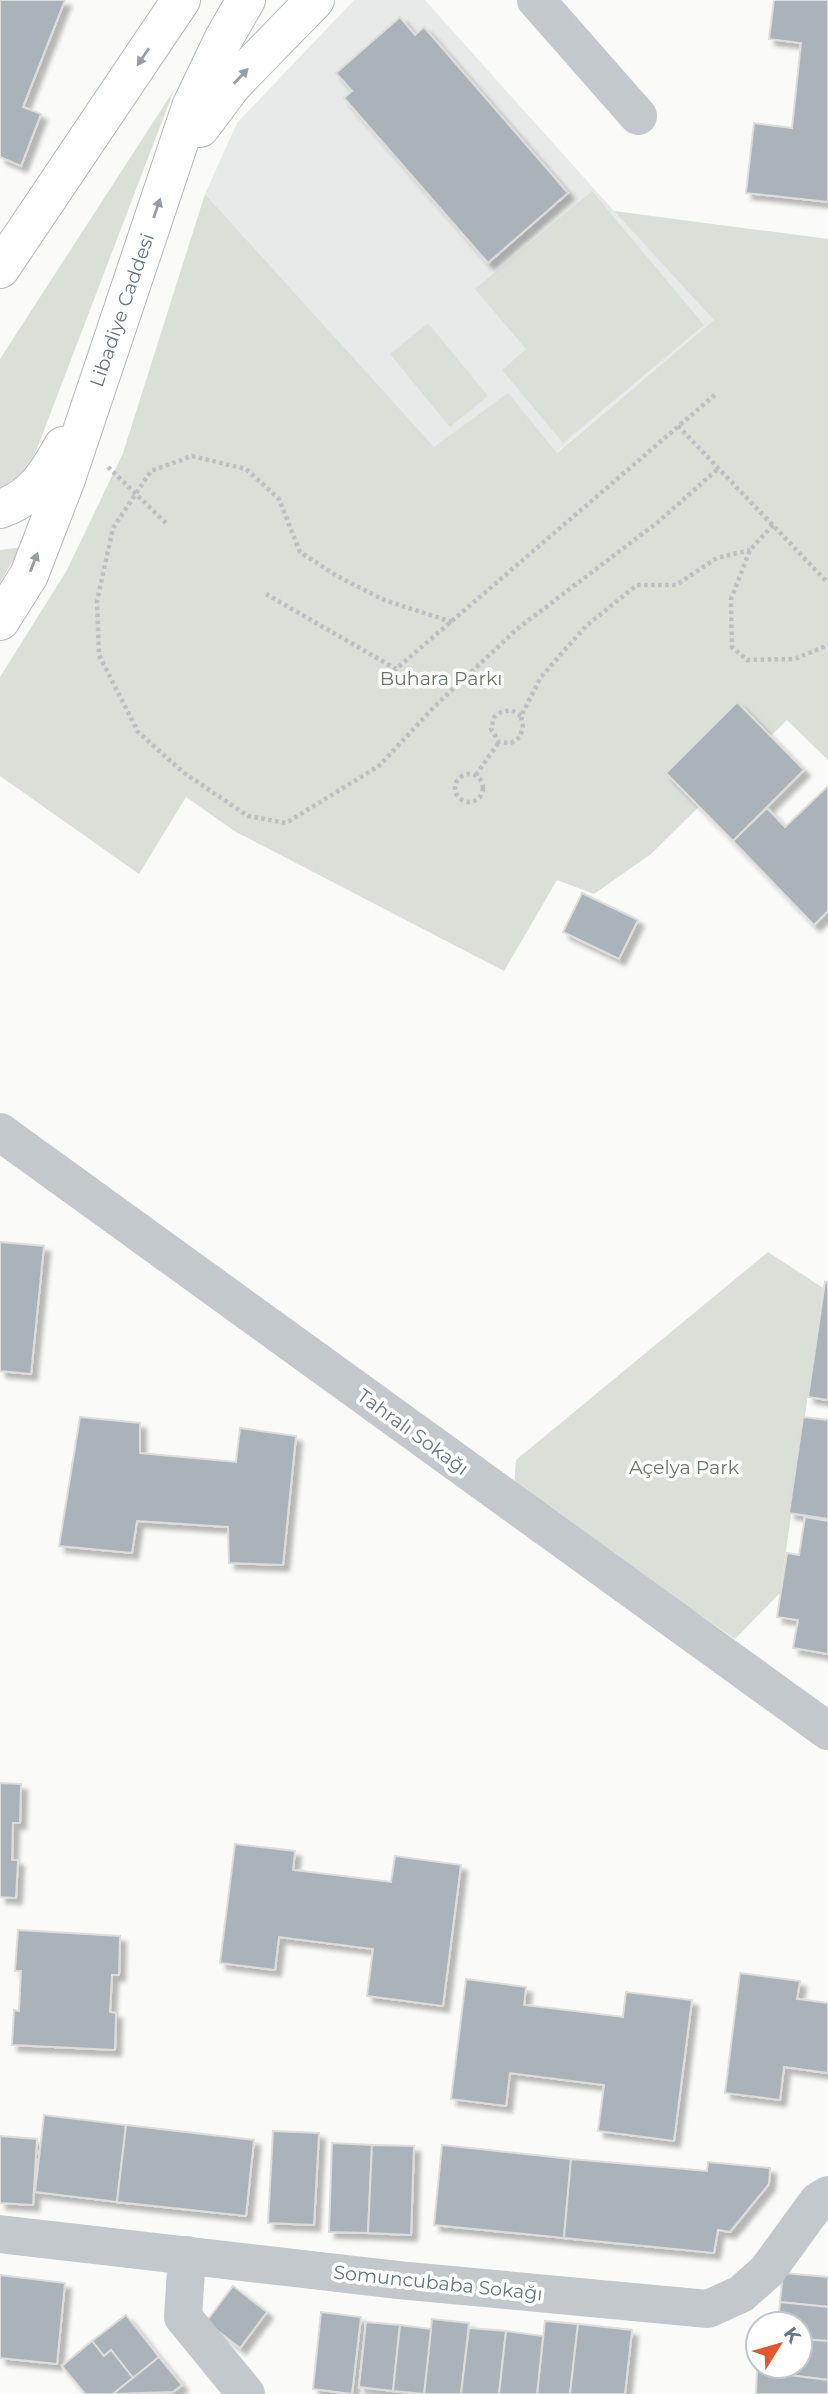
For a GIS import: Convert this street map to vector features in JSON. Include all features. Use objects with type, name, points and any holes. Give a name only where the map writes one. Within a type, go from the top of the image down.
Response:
[{"type":"main road","name":"Libadiye Caddesi","points":[[0,621],[29,575],[79,440],[191,107],[224,38],[246,0]]},
{"type":"main road","points":[[170,169],[233,83],[315,0]]},
{"type":"main road","points":[[0,269],[180,1]]},
{"type":"main road","points":[[0,509],[15,503],[45,479],[98,383]]},
{"type":"street","points":[[537,0],[638,117]]},
{"type":"street","name":"Tahralı Sokağı","points":[[0,1132],[828,1731]]},
{"type":"street","name":"Somuncubaba Sokağı","points":[[0,2234],[399,2280],[708,2309],[741,2294],[767,2272],[818,2201],[828,2195]]},
{"type":"street","points":[[187,2255],[183,2317],[246,2394]]},
{"type":"path","points":[[266,594],[396,669],[717,393]]},
{"type":"path","points":[[678,426],[828,583]]},
{"type":"path","points":[[79,440],[168,525]]},
{"type":"path","points":[[452,622],[384,600],[337,576],[300,552],[279,499],[246,469],[192,456],[151,471],[113,528],[97,601],[99,654],[138,732],[184,773],[248,817],[286,823],[379,765],[435,706],[517,629],[658,522],[719,468]]},
{"type":"path","points":[[773,525],[750,550],[731,599],[732,647],[747,660],[795,659],[828,645]]},
{"type":"path","points":[[499,742],[511,743],[520,737],[523,727],[521,716],[541,677],[586,626],[636,585],[676,585],[717,558],[750,550]]},
{"type":"path","points":[[499,742],[491,729],[494,717],[511,710],[521,716]]},
{"type":"path","points":[[476,775],[499,742]]},
{"type":"path","points":[[467,774],[476,775],[484,787],[481,797],[472,802],[459,799],[454,786],[458,778],[467,774]]},
{"type":"shaded area","points":[[354,0],[425,0],[715,320],[556,453],[433,447],[205,194],[237,123]]},
{"type":"green space","points":[[174,90],[30,467],[11,488],[0,490],[0,359]]},
{"type":"green space","points":[[592,191],[704,325],[563,443],[502,370],[526,349],[475,289]]},
{"type":"green space","name":"Buhara Parkı","points":[[205,194],[434,447],[508,393],[557,453],[714,320],[614,211],[828,239],[828,760],[787,720],[651,854],[594,894],[557,880],[504,971],[236,832],[186,797],[139,874],[0,776],[0,677],[67,570],[123,453]]},
{"type":"green space","points":[[428,323],[488,396],[450,427],[390,354]]},
{"type":"green space","points":[[21,547],[0,583],[0,550]]},
{"type":"green space","name":"Açelya Park","points":[[768,1252],[823,1288],[780,1593],[735,1639],[514,1487],[516,1460]]},
{"type":"building","points":[[0,0],[65,0],[23,107],[41,114],[21,166],[0,157]]},
{"type":"building","points":[[774,0],[828,0],[828,202],[746,193],[754,123],[792,128],[801,43],[769,39]]},
{"type":"building","points":[[400,17],[415,35],[424,27],[568,193],[488,263],[344,98],[352,91],[336,73]]},
{"type":"building","points":[[737,702],[804,770],[733,841],[666,773]]},
{"type":"building","points":[[828,786],[828,911],[814,925],[733,841],[767,808],[785,827]]},
{"type":"building","points":[[582,893],[638,920],[619,959],[563,932]]},
{"type":"building","points":[[0,1242],[44,1246],[31,1374],[0,1371]]},
{"type":"building","points":[[825,1282],[828,1282],[828,1400],[808,1397]]},
{"type":"building","points":[[80,1417],[140,1423],[140,1453],[236,1462],[240,1428],[296,1436],[283,1565],[229,1563],[228,1527],[137,1521],[132,1553],[59,1546]]},
{"type":"building","points":[[803,1417],[828,1420],[828,1519],[789,1513]]},
{"type":"building","points":[[805,1517],[828,1521],[828,1654],[793,1648],[798,1620],[777,1617],[787,1553],[799,1555]]},
{"type":"building","points":[[0,1783],[21,1784],[20,1823],[13,1823],[12,1860],[18,1860],[16,1898],[0,1897]]},
{"type":"building","points":[[235,1844],[295,1851],[293,1870],[391,1882],[395,1856],[461,1865],[443,2006],[367,1996],[373,1949],[279,1937],[275,1970],[220,1963]]},
{"type":"building","points":[[18,1930],[120,1936],[119,1975],[112,1975],[110,2012],[116,2013],[115,2050],[12,2045],[14,2010],[19,2011],[21,1971],[15,1971]]},
{"type":"building","points":[[740,1973],[800,1981],[797,1999],[828,2003],[828,2073],[784,2067],[780,2100],[725,2093]]},
{"type":"building","points":[[466,1979],[526,1987],[524,2005],[623,2017],[626,1992],[692,2000],[674,2141],[598,2131],[604,2085],[510,2073],[506,2106],[451,2099]]},
{"type":"building","points":[[44,2115],[126,2125],[117,2202],[35,2192]]},
{"type":"building","points":[[126,2125],[254,2140],[246,2216],[117,2202]]},
{"type":"building","points":[[273,2131],[319,2133],[314,2225],[268,2223]]},
{"type":"building","points":[[0,2136],[37,2139],[33,2205],[0,2203]]},
{"type":"building","points":[[332,2143],[372,2145],[368,2233],[329,2232]]},
{"type":"building","points":[[372,2145],[414,2146],[411,2235],[368,2233]]},
{"type":"building","points":[[442,2145],[571,2159],[564,2238],[434,2225]]},
{"type":"building","points":[[571,2159],[707,2171],[708,2162],[770,2168],[769,2184],[730,2232],[718,2230],[714,2253],[564,2238]]},
{"type":"building","points":[[783,2273],[828,2277],[828,2307],[780,2302]]},
{"type":"building","points":[[0,2275],[65,2283],[57,2364],[0,2358]]},
{"type":"building","points":[[233,2286],[267,2312],[240,2348],[206,2322]]},
{"type":"building","points":[[780,2302],[828,2307],[828,2341],[814,2340],[814,2310],[779,2310]]},
{"type":"building","points":[[321,2312],[361,2317],[352,2394],[313,2389]]},
{"type":"building","points":[[126,2315],[159,2357],[133,2378],[111,2350],[104,2356],[92,2341]]},
{"type":"building","points":[[432,2319],[469,2323],[461,2394],[424,2394]]},
{"type":"building","points":[[545,2321],[578,2324],[570,2394],[537,2394]]},
{"type":"building","points":[[366,2322],[400,2325],[393,2391],[359,2387]]},
{"type":"building","points":[[578,2324],[632,2330],[625,2394],[570,2394]]},
{"type":"building","points":[[400,2325],[431,2329],[424,2394],[393,2391]]},
{"type":"building","points":[[469,2328],[506,2331],[499,2394],[461,2394]]},
{"type":"building","points":[[506,2331],[543,2336],[537,2394],[499,2394]]},
{"type":"building","points":[[814,2340],[828,2341],[828,2380],[814,2378]]},
{"type":"building","points":[[92,2341],[104,2356],[111,2350],[133,2378],[113,2394],[85,2394],[62,2366]]},
{"type":"building","points":[[159,2357],[182,2385],[173,2392],[113,2394]]},
{"type":"building","points":[[757,2380],[828,2380],[828,2394],[756,2394]]}]
